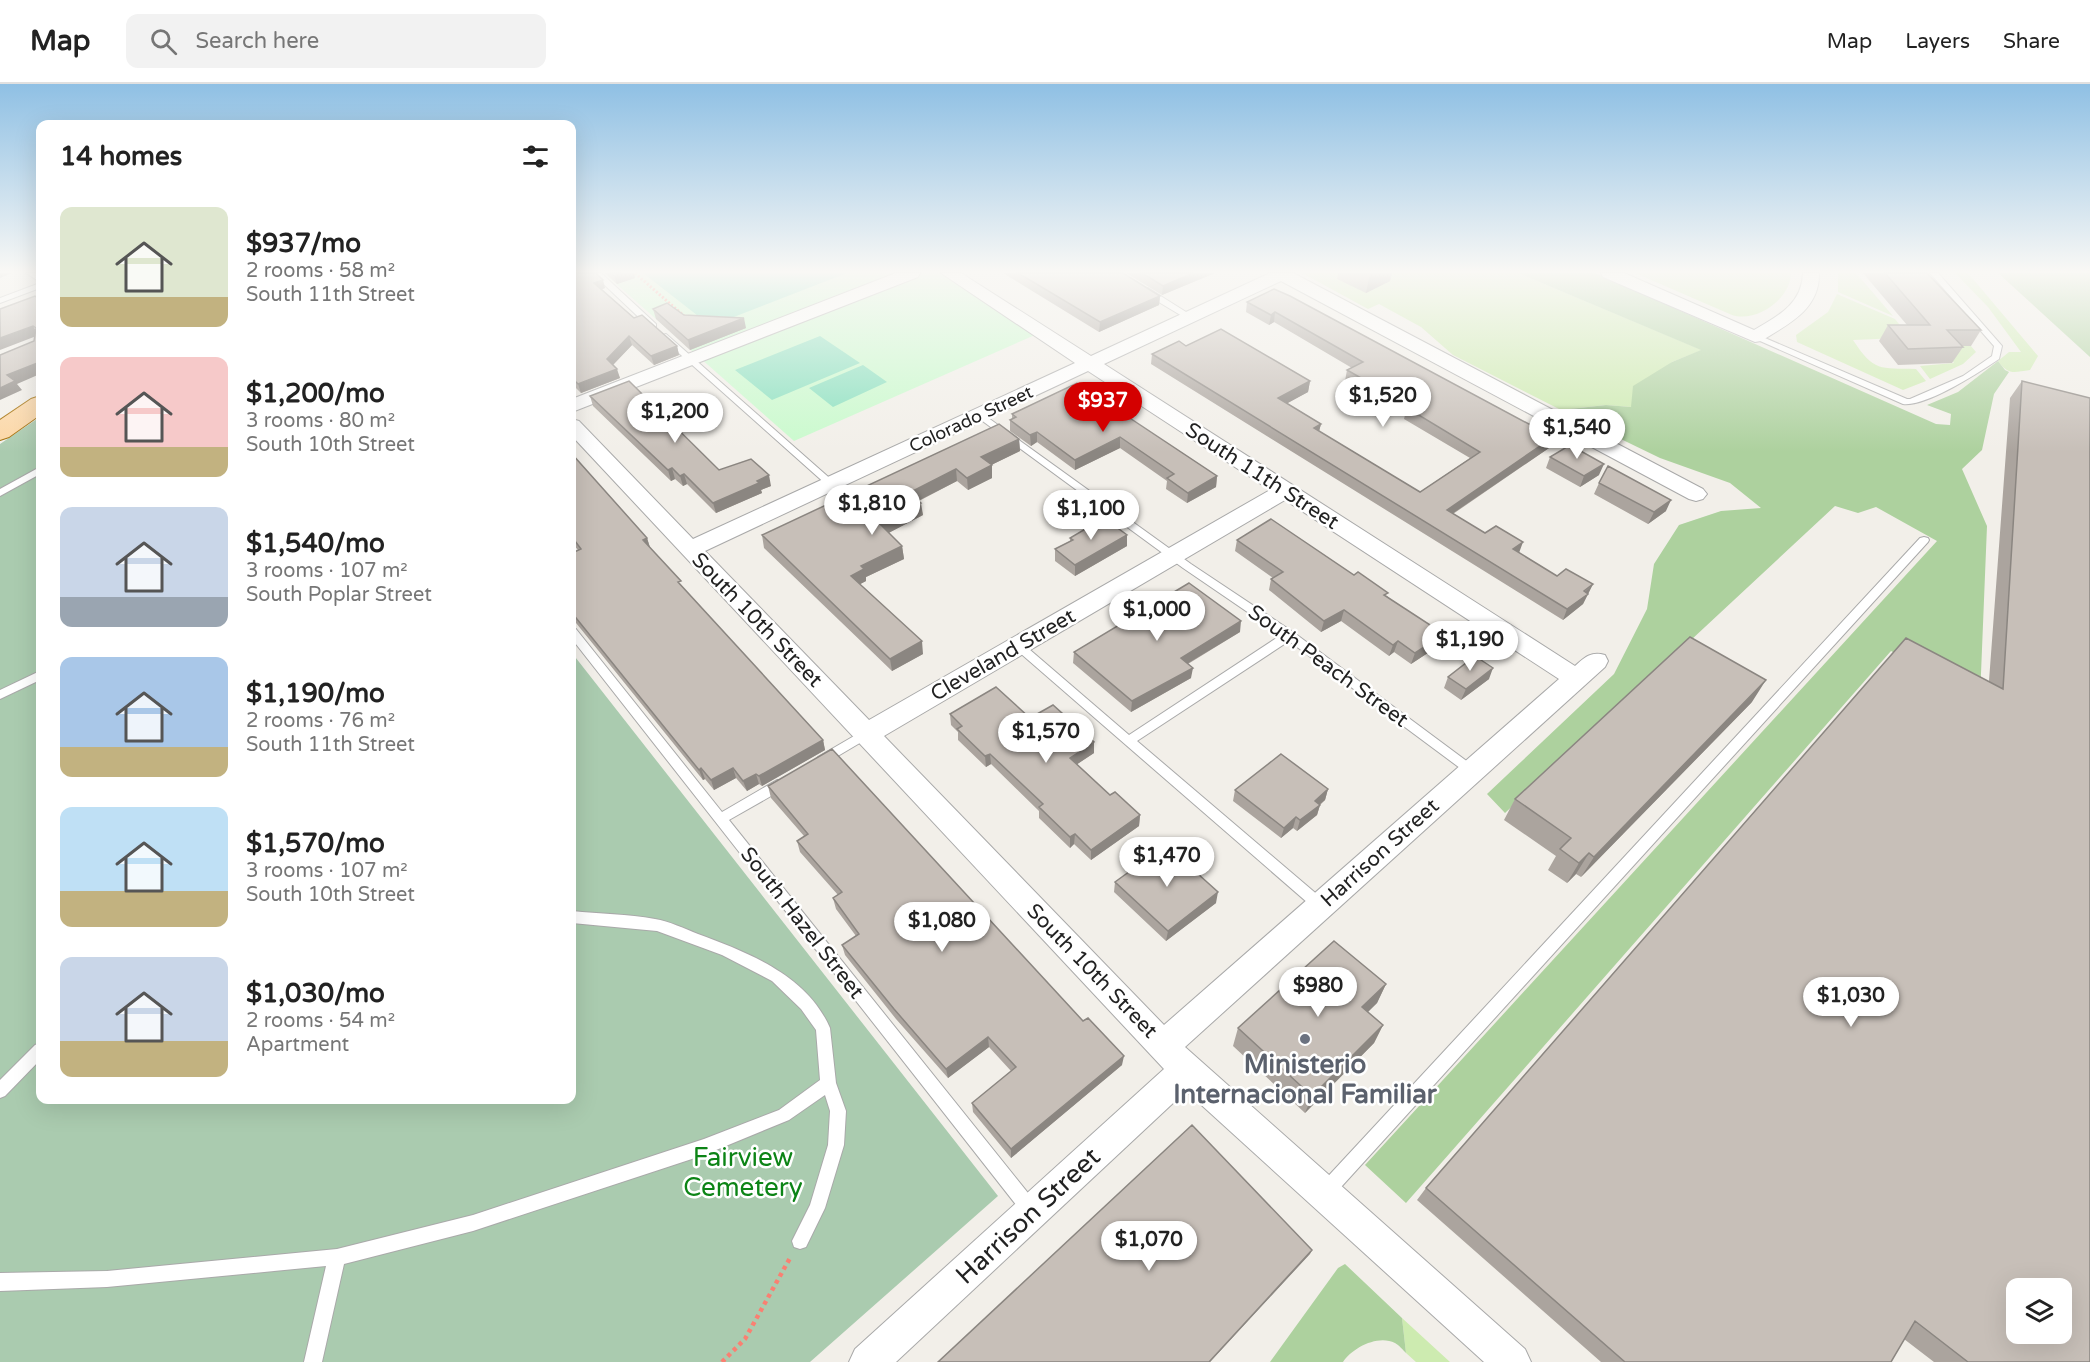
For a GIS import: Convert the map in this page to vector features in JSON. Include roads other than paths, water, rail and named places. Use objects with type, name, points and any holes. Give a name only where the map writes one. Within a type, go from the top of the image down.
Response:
[{"type":"main road","points":[[0,432],[36,407]]},
{"type":"street","points":[[576,404],[761,333]]},
{"type":"street","name":"South 11th Street","points":[[1041,333],[1286,491],[1586,669]]},
{"type":"street","name":"Colorado Street","points":[[690,549],[1156,333]]},
{"type":"street","points":[[1392,333],[1696,494]]},
{"type":"street","points":[[1745,333],[1755,337],[1762,333]]},
{"type":"street","name":"South 10th Street","points":[[576,429],[1175,1058],[1512,1362]]},
{"type":"street","name":"Cleveland Street","points":[[866,734],[1286,491]]},
{"type":"street","name":"Harrison Street","points":[[868,1362],[1033,1213],[1175,1058],[1321,906],[1586,669]]},
{"type":"lane","points":[[661,333],[831,484]]},
{"type":"lane","points":[[1755,337],[1906,402],[1966,378],[1996,357],[1998,346],[1986,333]]},
{"type":"lane","name":"South Peach Street","points":[[980,415],[1173,556],[1289,635],[1472,771]]},
{"type":"lane","points":[[0,493],[36,472]]},
{"type":"lane","points":[[1324,1193],[1924,540]]},
{"type":"lane","points":[[1129,741],[1289,635]]},
{"type":"lane","name":"South Hazel Street","points":[[576,637],[1033,1213]]},
{"type":"lane","points":[[1018,646],[1321,906]]},
{"type":"lane","points":[[0,695],[36,676]]},
{"type":"lane","name":"Cleveland Street","points":[[807,769],[866,734]]},
{"type":"lane","points":[[720,819],[788,780]]},
{"type":"lane","points":[[576,917],[657,925],[727,951],[777,976],[806,1004],[823,1028],[828,1083],[838,1112],[836,1145],[817,1208],[800,1241]]},
{"type":"lane","points":[[1,1087],[36,1054]]},
{"type":"lane","points":[[0,1282],[107,1279],[337,1257],[473,1223],[704,1147],[784,1115],[828,1083]]},
{"type":"lane","points":[[313,1362],[337,1257]]},
{"type":"place","name":"Ministerio Internacional Familiar","points":[[1305,1039]]},
{"type":"park label","name":"Fairview Cemetery","points":[[743,1172]]}]
